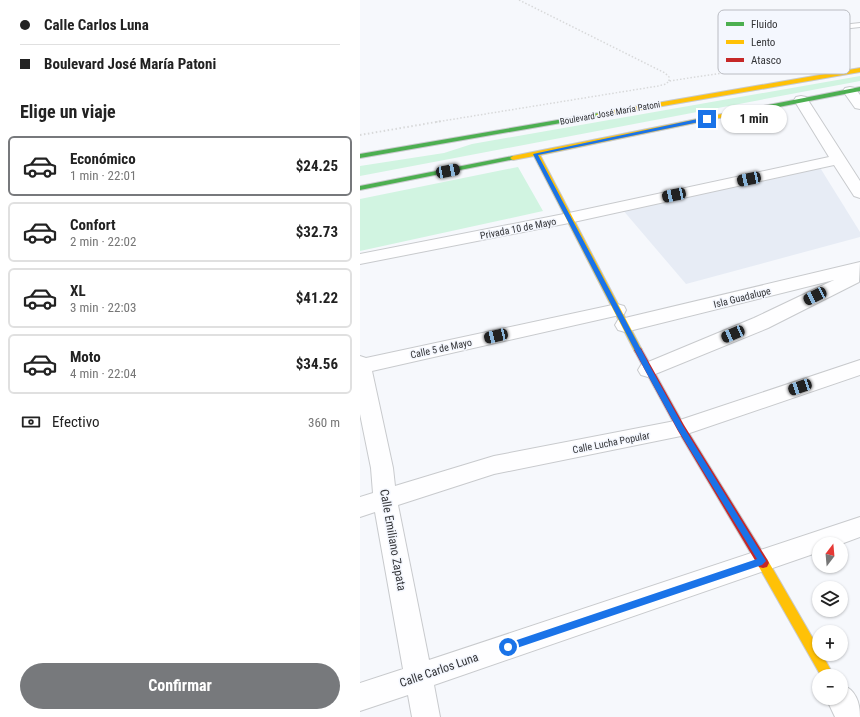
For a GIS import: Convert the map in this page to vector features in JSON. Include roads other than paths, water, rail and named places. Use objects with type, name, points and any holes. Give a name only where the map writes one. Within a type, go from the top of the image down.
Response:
[{"type":"main road","name":"Boulevard José María Patoni","points":[[850,72],[860,70]]},
{"type":"main road","name":"Boulevard José María Patoni","points":[[360,156],[837,74]]},
{"type":"main road","points":[[360,188],[855,90]]},
{"type":"main road","points":[[536,154],[648,370],[681,428],[762,561],[824,669]]},
{"type":"street","points":[[855,90],[860,105]]},
{"type":"street","points":[[801,100],[860,193]]},
{"type":"street","name":"Privada 10 de Mayo","points":[[360,259],[569,218],[839,159]]},
{"type":"street","name":"Isla Guadalupe","points":[[621,318],[860,268]]},
{"type":"street","points":[[648,370],[761,323],[860,274]]},
{"type":"street","name":"Calle 5 de Mayo","points":[[360,365],[621,318]]},
{"type":"street","name":"Calle Emiliano Zapata","points":[[360,365],[382,468],[386,500],[426,717]]},
{"type":"street","name":"Calle Lucha Popular","points":[[360,507],[494,465],[681,428],[860,367]]},
{"type":"street","name":"Calle Carlos Luna","points":[[360,697],[860,527]]},
{"type":"street","points":[[844,705],[851,717]]},
{"type":"lane","points":[[850,26],[860,25]]}]
